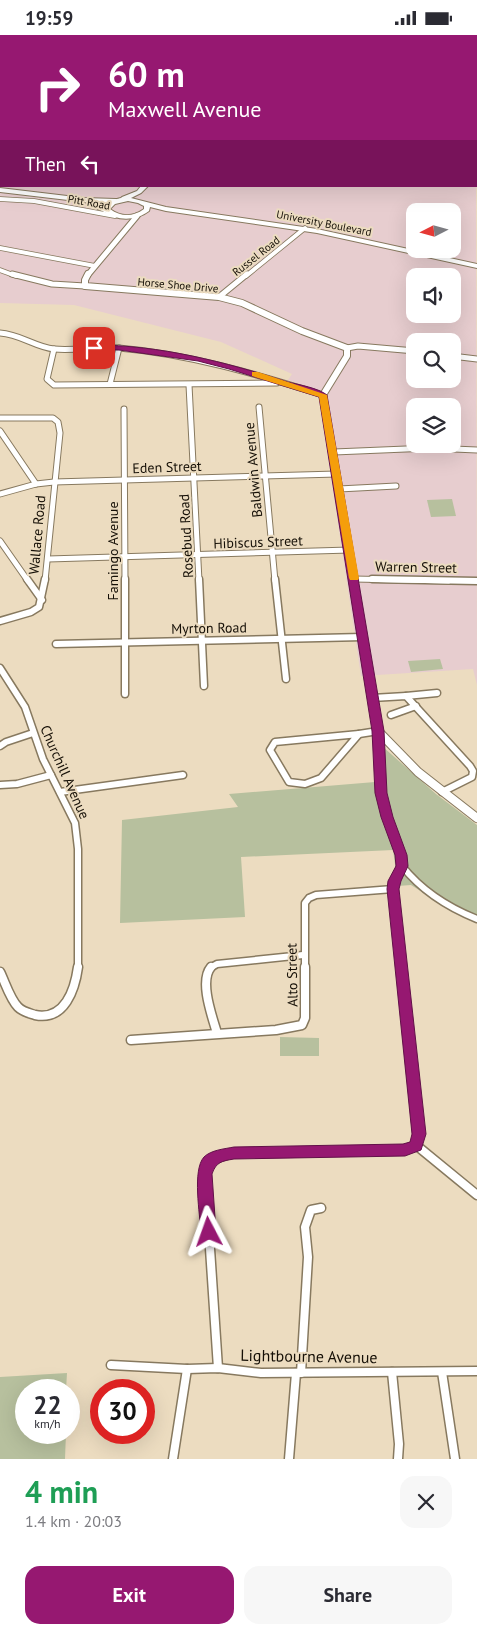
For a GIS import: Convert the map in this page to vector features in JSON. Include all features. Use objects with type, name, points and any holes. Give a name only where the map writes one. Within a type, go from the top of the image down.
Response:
[{"type":"main road","points":[[116,215],[107,207],[117,200],[139,192],[144,187]]},
{"type":"main road","points":[[0,190],[84,200],[138,200],[146,208],[137,216],[116,215],[84,200]]},
{"type":"main road","points":[[138,200],[139,192]]},
{"type":"main road","name":"University Boulevard","points":[[146,208],[166,209],[305,229],[477,265]]},
{"type":"street","name":"Pitt Road","points":[[0,199],[34,201],[116,215]]},
{"type":"street","points":[[116,215],[128,225]]},
{"type":"street","points":[[86,286],[86,277],[137,216]]},
{"type":"street","name":"Russel Road","points":[[218,297],[305,229]]},
{"type":"street","points":[[0,248],[95,266]]},
{"type":"street","name":"Horse Shoe Drive","points":[[0,270],[18,277],[43,282],[218,297],[242,303],[302,331],[347,348]]},
{"type":"street","points":[[0,333],[16,334],[42,346],[54,349],[119,348],[198,359],[323,395]]},
{"type":"street","points":[[218,1368],[205,1174],[209,1162],[218,1156],[234,1153],[409,1150],[416,1145],[419,1134],[393,889],[394,881],[402,866],[401,855],[391,831],[382,799],[378,731],[334,452],[323,395],[347,356],[347,348],[358,345],[406,350]]},
{"type":"street","points":[[110,384],[119,348]]},
{"type":"street","points":[[54,349],[47,379],[51,384],[189,385],[282,383]]},
{"type":"street","points":[[461,357],[477,359]]},
{"type":"street","name":"Rosebud Road","points":[[189,385],[204,686]]},
{"type":"street","name":"Baldwin Avenue","points":[[259,407],[264,475],[286,679]]},
{"type":"street","name":"Famingo Avenue","points":[[124,409],[124,694]]},
{"type":"street","name":"Wallace Road","points":[[0,418],[44,417],[53,418],[58,422],[60,433],[48,559],[42,600]]},
{"type":"street","points":[[0,431],[36,484]]},
{"type":"street","points":[[334,452],[430,448],[477,450]]},
{"type":"street","name":"Eden Street","points":[[0,494],[36,484],[54,482],[337,474]]},
{"type":"street","points":[[339,489],[396,486]]},
{"type":"street","points":[[0,541],[42,600],[39,607],[31,612],[0,621]]},
{"type":"street","name":"Hibiscus Street","points":[[48,559],[350,550]]},
{"type":"street","name":"Warren Street","points":[[354,579],[477,581]]},
{"type":"street","name":"Myrton Road","points":[[56,644],[363,637]]},
{"type":"street","name":"Churchill Avenue","points":[[0,668],[25,707],[33,733],[51,775],[75,823],[78,849],[78,967],[75,987],[69,1000],[61,1009],[41,1017],[27,1013],[17,1005],[0,972]]},
{"type":"street","points":[[372,699],[436,693]]},
{"type":"street","points":[[406,696],[473,771],[472,777],[442,792]]},
{"type":"street","points":[[391,715],[416,706]]},
{"type":"street","points":[[359,734],[321,778],[305,784],[289,781],[270,750],[275,741],[378,731]]},
{"type":"street","points":[[378,731],[418,771],[477,818]]},
{"type":"street","points":[[0,746],[6,742],[33,733]]},
{"type":"street","points":[[0,785],[17,784],[51,775]]},
{"type":"street","points":[[60,792],[183,775]]},
{"type":"street","points":[[402,866],[416,883],[440,900],[453,909],[477,919]]},
{"type":"street","name":"Alto Street","points":[[131,1040],[276,1030],[302,1025],[305,1018],[305,903],[309,898],[316,895],[393,889]]},
{"type":"street","points":[[217,1033],[206,984],[206,973],[209,967],[217,964],[304,955]]},
{"type":"street","points":[[416,1145],[477,1195]]},
{"type":"street","points":[[289,1459],[308,1257],[306,1227],[311,1210],[320,1208]]},
{"type":"street","name":"Lightbourne Avenue","points":[[111,1365],[187,1369],[218,1368],[261,1373],[477,1371]]},
{"type":"street","points":[[172,1459],[187,1369]]},
{"type":"street","points":[[392,1372],[398,1459]]},
{"type":"street","points":[[442,1372],[454,1459]]},
{"type":"shaded area","points":[[0,187],[476,187],[477,685],[473,669],[361,676],[318,390],[288,380],[292,374],[221,342],[74,305],[0,303]]},
{"type":"green space","points":[[452,499],[456,516],[431,517],[427,500]]},
{"type":"green space","points":[[440,659],[443,669],[411,672],[408,661]]},
{"type":"green space","points":[[382,746],[436,794],[477,825],[477,922],[449,909],[411,885],[398,886],[393,850],[241,857],[245,917],[120,923],[122,820],[238,807],[229,794],[375,782],[393,848]]},
{"type":"green space","points":[[280,1037],[319,1038],[319,1056],[280,1056]]},
{"type":"green space","points":[[67,1373],[67,1379],[15,1379],[15,1444],[66,1444],[65,1459],[0,1459],[0,1377]]},
{"type":"slow traffic","points":[[255,374],[323,395],[354,578]]},
{"type":"route","points":[[94,348],[119,348],[219,363],[323,395],[334,452],[378,731],[381,793],[391,831],[401,855],[402,866],[394,881],[393,889],[419,1134],[416,1145],[412,1149],[405,1150],[234,1153],[218,1156],[206,1166],[205,1174],[209,1232]]}]
